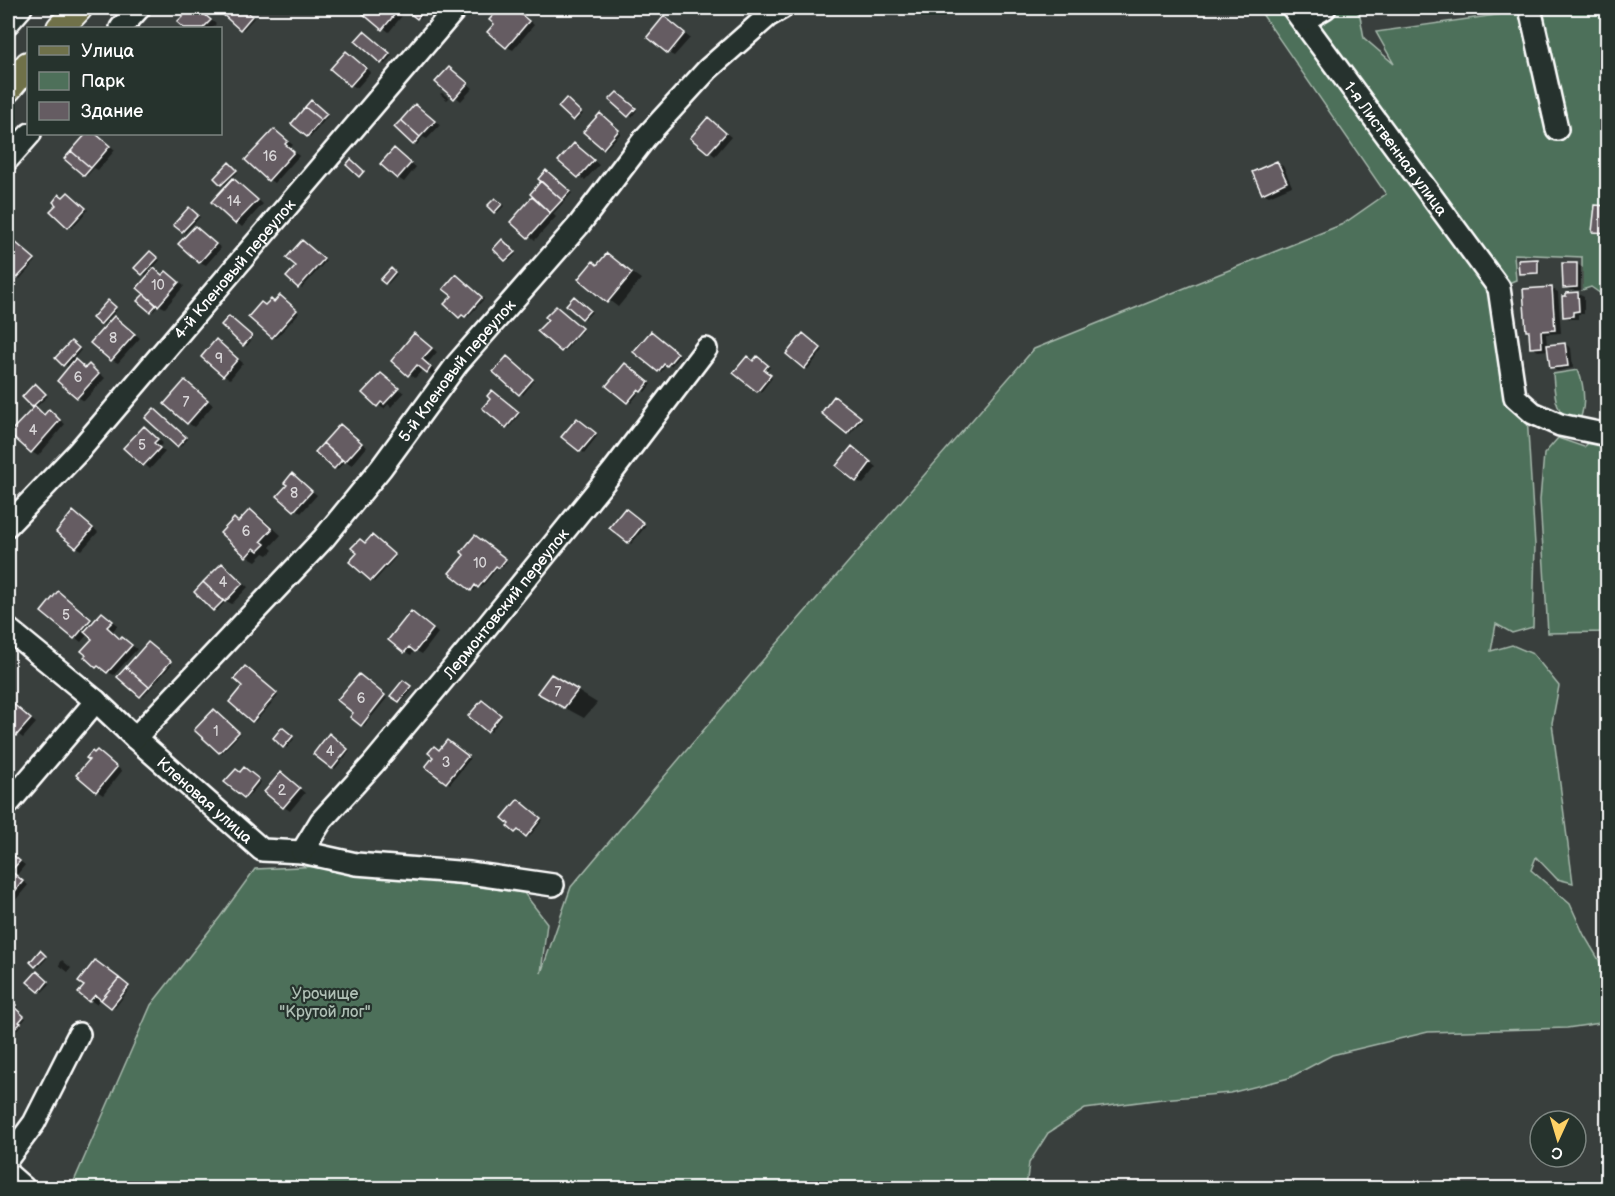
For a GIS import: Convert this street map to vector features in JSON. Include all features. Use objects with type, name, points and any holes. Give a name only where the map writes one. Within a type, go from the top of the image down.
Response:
[{"type":"main road","points":[[61,27],[79,8]]},
{"type":"main road","points":[[8,89],[27,66]]},
{"type":"street","points":[[8,23],[21,8]]},
{"type":"street","points":[[122,27],[139,8]]},
{"type":"street","name":"4-й Кленовый переулок","points":[[8,525],[78,452],[456,8]]},
{"type":"street","name":"5-й Кленовый переулок","points":[[135,738],[324,538],[381,468],[457,364],[578,226],[645,138],[708,69],[768,16],[782,8]]},
{"type":"street","points":[[1298,14],[1325,8]]},
{"type":"street","points":[[1530,8],[1557,129]]},
{"type":"street","name":"1-я Лиственная улица","points":[[1298,14],[1499,288],[1515,397],[1533,413],[1560,426],[1608,435]]},
{"type":"street","points":[[8,159],[29,135]]},
{"type":"street","name":"Лермонтовский переулок","points":[[302,852],[321,821],[373,764],[467,651],[613,471],[706,349]]},
{"type":"street","name":"Кленовая улица","points":[[8,630],[96,701],[262,850],[302,852],[356,864],[470,873],[553,885]]},
{"type":"street","points":[[8,804],[96,701]]},
{"type":"street","points":[[8,1158],[34,1123],[79,1034]]},
{"type":"street","points":[[8,1174],[24,1188]]},
{"type":"green space","name":"Урочище \"Крутой лог\"","points":[[1258,8],[1293,8],[1484,272],[1527,415],[1535,545],[1533,627],[1512,633],[1496,624],[1491,651],[1512,645],[1533,654],[1559,686],[1552,723],[1573,883],[1557,879],[1536,857],[1531,870],[1570,904],[1584,935],[1599,960],[1607,981],[1607,1022],[1567,1028],[1428,1032],[1332,1055],[1289,1078],[1230,1093],[1085,1109],[1048,1133],[1029,1163],[1026,1188],[71,1188],[151,1005],[255,869],[322,866],[524,893],[547,923],[541,973],[571,887],[756,668],[1034,349],[1343,224],[1386,194]]},
{"type":"green space","points":[[1298,8],[1355,8],[1360,16],[1364,38],[1394,64],[1376,32],[1546,8],[1607,8],[1607,298],[1591,287],[1582,290],[1582,257],[1514,254],[1516,280],[1506,284]]},
{"type":"green space","points":[[1578,370],[1584,399],[1580,420],[1576,426],[1563,415],[1557,404],[1553,374]]},
{"type":"green space","points":[[1558,438],[1584,447],[1592,440],[1607,443],[1607,632],[1548,633],[1540,500],[1544,454]]},
{"type":"building","points":[[191,8],[197,8],[211,20],[204,27],[183,27],[177,22]]},
{"type":"building","points":[[224,8],[243,8],[252,16],[240,30],[220,12]]},
{"type":"building","points":[[356,8],[400,8],[382,30]]},
{"type":"building","points":[[403,8],[422,8],[424,10],[417,19]]},
{"type":"building","points":[[500,8],[505,11],[513,8],[529,21],[506,48],[487,32],[494,24],[489,20]]},
{"type":"building","points":[[664,16],[685,33],[668,54],[647,37]]},
{"type":"building","points":[[364,31],[390,53],[381,64],[355,41]]},
{"type":"building","points":[[346,51],[366,68],[350,86],[330,69]]},
{"type":"building","points":[[449,67],[468,83],[454,99],[435,82]]},
{"type":"building","points":[[617,92],[636,108],[628,117],[609,100]]},
{"type":"building","points":[[566,98],[581,112],[573,121],[558,107]]},
{"type":"building","points":[[311,100],[327,114],[321,120],[305,107]]},
{"type":"building","points":[[415,104],[435,121],[420,137],[401,120]]},
{"type":"building","points":[[305,107],[321,120],[307,137],[291,124]]},
{"type":"building","points":[[600,113],[619,130],[603,149],[583,132]]},
{"type":"building","points":[[708,117],[726,133],[708,153],[690,138]]},
{"type":"building","points":[[401,120],[420,137],[413,145],[394,127]]},
{"type":"building","points":[[274,129],[288,141],[285,144],[294,152],[268,181],[245,160]]},
{"type":"building","points":[[85,135],[97,135],[110,146],[91,168],[71,151]]},
{"type":"building","points":[[574,143],[594,160],[578,178],[558,161]]},
{"type":"building","points":[[394,148],[411,163],[397,179],[380,164]]},
{"type":"building","points":[[71,151],[91,168],[84,176],[64,159]]},
{"type":"building","points":[[351,159],[364,171],[359,177],[346,165]]},
{"type":"building","points":[[1277,161],[1287,182],[1262,194],[1252,172]]},
{"type":"building","points":[[229,162],[237,170],[221,185],[214,178]]},
{"type":"building","points":[[546,170],[570,191],[562,200],[538,179]]},
{"type":"building","points":[[233,178],[258,200],[235,224],[211,202]]},
{"type":"building","points":[[541,181],[562,200],[550,213],[530,194]]},
{"type":"building","points":[[68,192],[86,208],[68,228],[50,211],[56,205],[53,202],[59,194],[63,197]]},
{"type":"building","points":[[532,197],[550,213],[528,238],[510,222]]},
{"type":"building","points":[[495,198],[502,204],[494,213],[487,206]]},
{"type":"building","points":[[1595,205],[1608,206],[1608,233],[1592,232]]},
{"type":"building","points":[[189,207],[198,215],[182,232],[173,225]]},
{"type":"building","points":[[195,226],[216,244],[199,263],[178,244]]},
{"type":"building","points":[[8,236],[35,259],[17,278],[8,270]]},
{"type":"building","points":[[502,239],[515,252],[505,261],[493,249]]},
{"type":"building","points":[[302,240],[324,259],[298,288],[286,277],[296,266],[286,258]]},
{"type":"building","points":[[150,251],[158,258],[142,275],[134,268]]},
{"type":"building","points":[[607,253],[632,273],[607,303],[578,279],[593,261],[597,265]]},
{"type":"building","points":[[1538,259],[1538,273],[1519,274],[1518,260]]},
{"type":"building","points":[[1562,263],[1577,263],[1577,287],[1563,288]]},
{"type":"building","points":[[154,268],[162,275],[166,271],[179,282],[158,306],[137,288]]},
{"type":"building","points":[[391,268],[395,272],[385,284],[380,280]]},
{"type":"building","points":[[456,274],[482,297],[465,317],[462,315],[459,318],[444,304],[452,296],[443,289]]},
{"type":"building","points":[[1552,287],[1555,330],[1541,331],[1542,347],[1530,348],[1529,331],[1526,331],[1523,289]]},
{"type":"building","points":[[1578,292],[1579,311],[1573,312],[1573,316],[1563,317],[1562,296],[1566,296],[1566,293]]},
{"type":"building","points":[[144,294],[156,305],[150,312],[137,301]]},
{"type":"building","points":[[280,295],[297,310],[272,338],[248,317],[261,302],[265,305],[271,299],[274,302]]},
{"type":"building","points":[[574,296],[590,310],[582,319],[566,305]]},
{"type":"building","points":[[108,300],[116,307],[100,325],[92,318]]},
{"type":"building","points":[[556,306],[582,328],[561,352],[537,331],[548,320],[545,317]]},
{"type":"building","points":[[114,316],[135,334],[111,361],[90,343]]},
{"type":"building","points":[[229,316],[252,336],[243,346],[221,325]]},
{"type":"building","points":[[651,331],[678,353],[667,366],[664,364],[658,372],[633,352]]},
{"type":"building","points":[[414,333],[432,348],[422,359],[431,367],[427,373],[417,365],[408,376],[391,361]]},
{"type":"building","points":[[803,333],[821,348],[804,369],[786,354]]},
{"type":"building","points":[[216,339],[238,359],[223,376],[201,357]]},
{"type":"building","points":[[71,341],[79,348],[63,366],[55,358]]},
{"type":"building","points":[[1565,343],[1568,366],[1550,368],[1547,345]]},
{"type":"building","points":[[507,356],[533,379],[519,395],[493,372]]},
{"type":"building","points":[[747,356],[753,361],[757,356],[768,365],[764,370],[771,375],[757,392],[733,373]]},
{"type":"building","points":[[75,359],[85,368],[89,364],[99,374],[77,398],[57,381]]},
{"type":"building","points":[[625,363],[649,382],[641,392],[638,390],[627,403],[606,386]]},
{"type":"building","points":[[381,373],[399,388],[384,404],[381,402],[377,407],[362,393]]},
{"type":"building","points":[[185,380],[208,400],[187,424],[164,404]]},
{"type":"building","points":[[35,383],[46,394],[32,407],[22,397]]},
{"type":"building","points":[[492,390],[519,412],[506,428],[482,408],[490,399],[487,396]]},
{"type":"building","points":[[834,396],[861,417],[847,434],[821,413]]},
{"type":"building","points":[[35,406],[44,415],[49,409],[60,420],[31,453],[9,433]]},
{"type":"building","points":[[154,408],[186,437],[177,447],[145,418]]},
{"type":"building","points":[[577,418],[596,433],[580,452],[561,437]]},
{"type":"building","points":[[340,424],[362,443],[345,462],[323,443]]},
{"type":"building","points":[[144,426],[158,439],[154,443],[160,448],[143,466],[123,448]]},
{"type":"building","points":[[323,443],[342,460],[334,469],[315,452]]},
{"type":"building","points":[[852,446],[871,462],[856,482],[836,466]]},
{"type":"building","points":[[292,473],[312,491],[294,511],[277,496],[287,485],[284,483]]},
{"type":"building","points":[[625,508],[644,523],[628,543],[609,528]]},
{"type":"building","points":[[250,509],[272,529],[261,541],[265,544],[258,551],[254,548],[246,557],[220,533],[234,518],[238,522]]},
{"type":"building","points":[[73,511],[93,528],[76,548],[56,532]]},
{"type":"building","points":[[372,535],[395,555],[371,581],[349,562],[357,553],[351,548],[360,539],[365,543]]},
{"type":"building","points":[[475,535],[506,559],[499,568],[496,566],[478,588],[475,585],[471,591],[449,573],[464,555],[461,552]]},
{"type":"building","points":[[222,563],[243,583],[225,602],[203,582]]},
{"type":"building","points":[[203,582],[223,601],[213,611],[194,592]]},
{"type":"building","points":[[58,591],[91,619],[74,639],[41,612]]},
{"type":"building","points":[[411,611],[433,629],[415,652],[409,647],[404,653],[388,640]]},
{"type":"building","points":[[102,612],[113,621],[107,627],[120,639],[122,637],[132,645],[107,673],[98,666],[96,668],[81,651],[92,639],[84,632]]},
{"type":"building","points":[[148,642],[171,661],[149,687],[126,667]]},
{"type":"building","points":[[245,666],[277,693],[252,722],[229,702],[242,686],[234,679]]},
{"type":"building","points":[[126,667],[149,687],[140,697],[117,677]]},
{"type":"building","points":[[359,674],[385,695],[361,726],[350,717],[353,713],[337,700]]},
{"type":"building","points":[[551,674],[578,690],[564,708],[537,693]]},
{"type":"building","points":[[403,680],[411,686],[399,702],[390,696]]},
{"type":"building","points":[[482,700],[501,715],[487,732],[468,716]]},
{"type":"building","points":[[11,702],[31,719],[16,736],[8,729],[8,706]]},
{"type":"building","points":[[214,709],[239,732],[219,753],[194,730]]},
{"type":"building","points":[[282,727],[293,736],[283,748],[273,738]]},
{"type":"building","points":[[329,733],[348,749],[332,769],[313,754]]},
{"type":"building","points":[[447,740],[468,756],[446,783],[425,767],[433,757],[428,753],[434,746],[439,750]]},
{"type":"building","points":[[97,750],[117,767],[96,792],[76,775],[89,760],[86,758],[92,751],[94,753]]},
{"type":"building","points":[[244,767],[259,779],[244,798],[224,782],[236,769],[240,772]]},
{"type":"building","points":[[281,772],[300,788],[283,808],[264,792]]},
{"type":"building","points":[[518,799],[541,818],[526,837],[518,830],[515,833],[502,818]]},
{"type":"building","points":[[8,851],[20,861],[11,871],[23,881],[8,900]]},
{"type":"building","points":[[40,950],[46,956],[35,967],[30,962]]},
{"type":"building","points":[[95,960],[119,978],[101,1000],[95,995],[89,1002],[78,993],[84,986],[78,982]]},
{"type":"building","points":[[37,971],[48,981],[39,992],[27,982]]},
{"type":"building","points":[[119,978],[129,986],[111,1008],[101,1000]]},
{"type":"building","points":[[8,999],[24,1016],[19,1022],[21,1023],[9,1034]]}]
